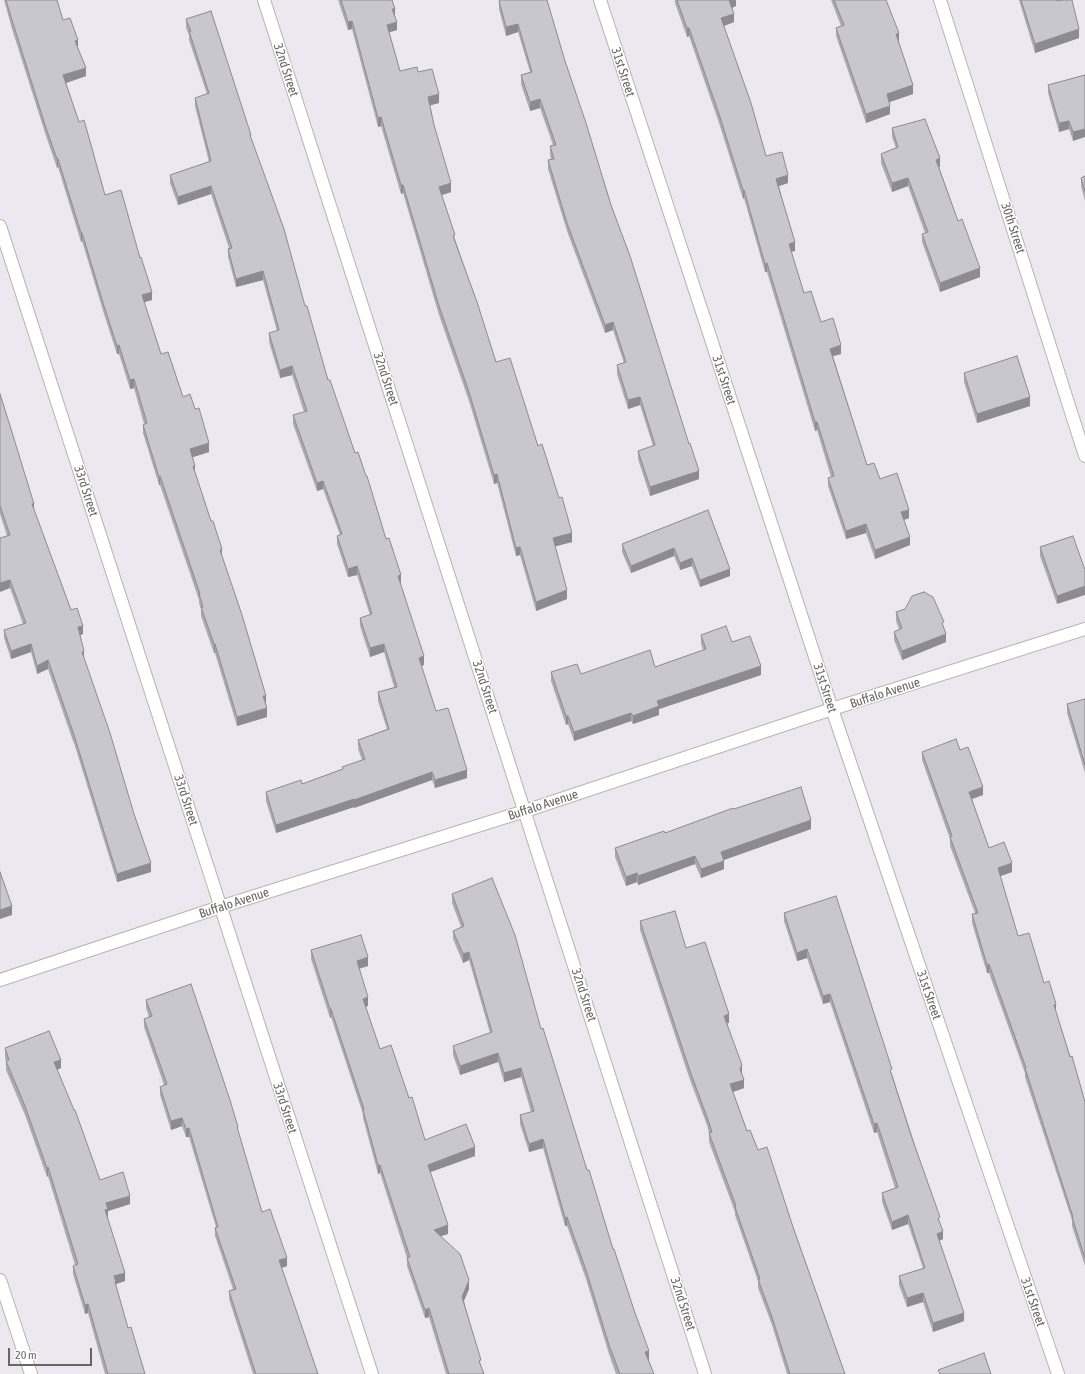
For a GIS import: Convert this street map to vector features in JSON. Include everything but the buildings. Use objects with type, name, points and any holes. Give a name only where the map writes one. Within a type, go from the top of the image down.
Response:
[{"type":"street","name":"32nd Street","points":[[264,0],[705,1374]]},
{"type":"street","name":"31st Street","points":[[600,0],[832,709],[1058,1374]]},
{"type":"street","name":"30th Street","points":[[940,0],[1085,456]]},
{"type":"street","name":"33rd Street","points":[[0,226],[372,1374]]},
{"type":"street","name":"Buffalo Avenue","points":[[0,980],[220,907],[525,811],[832,709],[1085,629]]},
{"type":"street","points":[[0,1280],[31,1374]]}]
